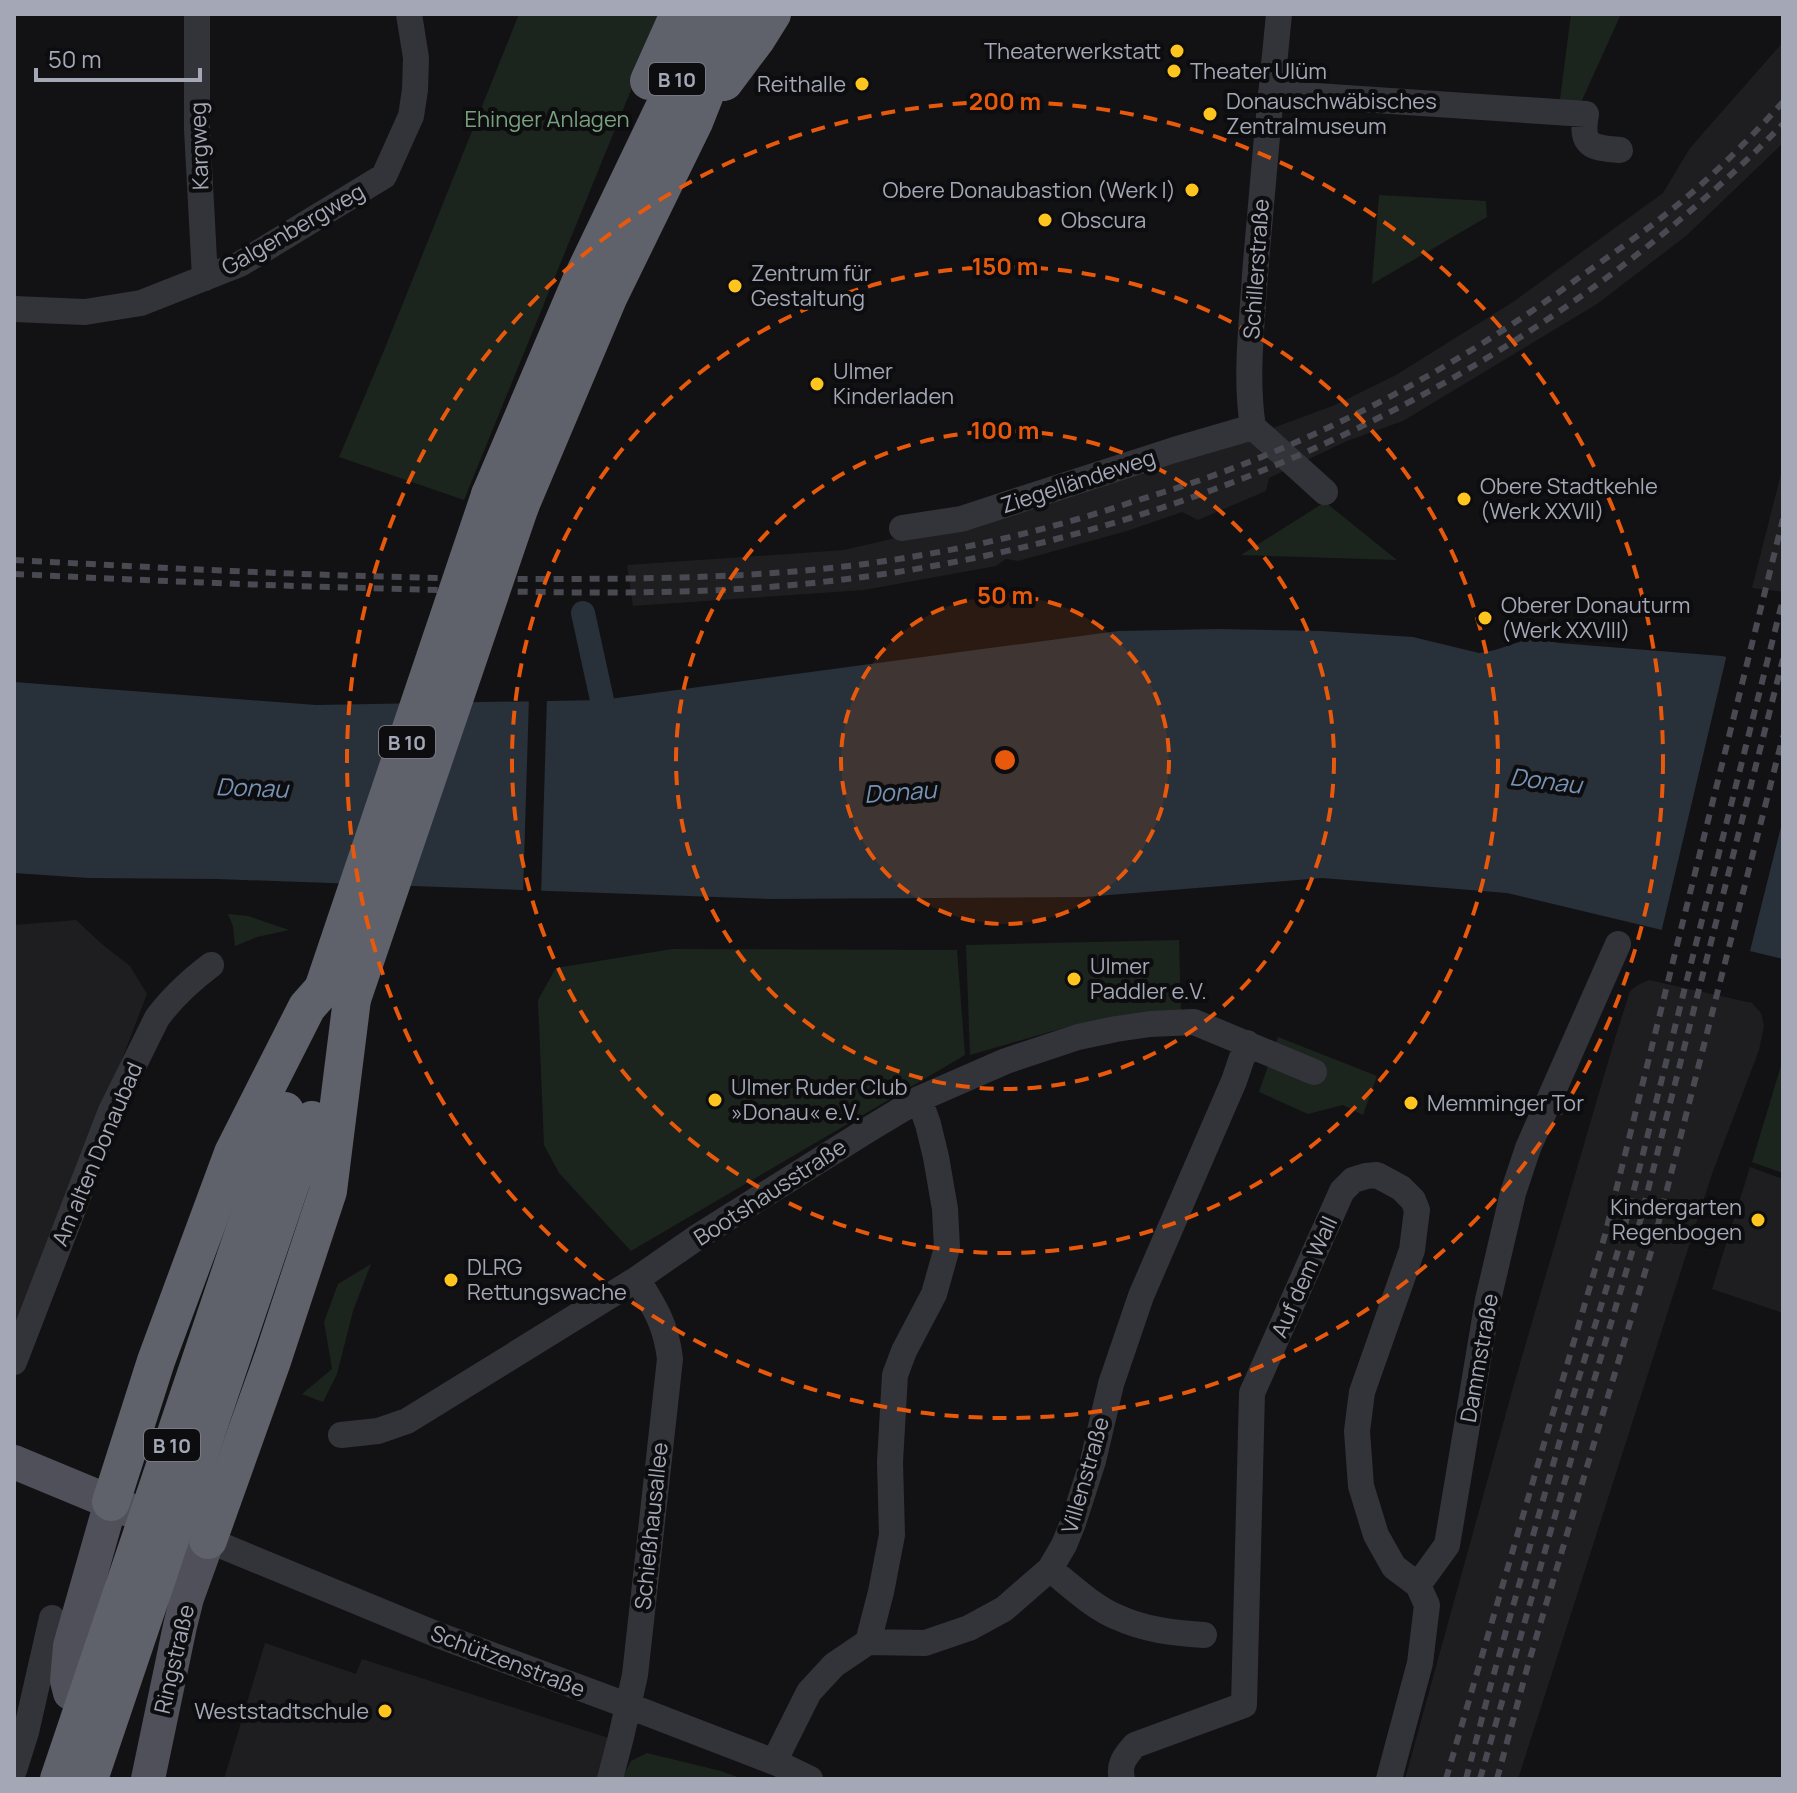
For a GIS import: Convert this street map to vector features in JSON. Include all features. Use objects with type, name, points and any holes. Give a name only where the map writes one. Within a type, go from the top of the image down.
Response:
[{"type":"highway","points":[[645,145],[645,89],[679,14]]},
{"type":"highway","name":"B 10","points":[[89,1779],[337,994],[581,281],[709,14]]},
{"type":"highway","name":"B 10","points":[[505,500],[694,122],[739,14]]},
{"type":"highway","points":[[694,122],[772,14]]},
{"type":"highway","points":[[122,1506],[156,1361],[233,1153],[307,1007],[337,994],[328,1191],[267,1376],[199,1537]]},
{"type":"highway","name":"B 10","points":[[59,1779],[299,1115]]},
{"type":"main road","points":[[14,1462],[122,1506],[70,1646],[67,1681],[70,1693]]},
{"type":"main road","name":"Ringstraße","points":[[148,1779],[199,1537]]},
{"type":"street","name":"Kargweg","points":[[197,14],[197,129],[205,278]]},
{"type":"street","name":"Galgenbergweg","points":[[14,309],[85,312],[141,303],[240,264],[384,176],[411,116],[416,58],[409,14]]},
{"type":"street","name":"Schillerstraße","points":[[1253,427],[1249,389],[1250,354],[1279,14]]},
{"type":"street","points":[[1271,93],[1586,114],[1584,136],[1588,143],[1620,150]]},
{"type":"street","points":[[1253,427],[1325,492]]},
{"type":"street","name":"Ziegelländeweg","points":[[902,528],[961,519],[1253,427]]},
{"type":"street","name":"Dammstraße","points":[[1418,1585],[1447,1545],[1488,1300],[1513,1193],[1528,1148],[1618,944]]},
{"type":"street","name":"Am alten Donaubad","points":[[14,1362],[116,1100],[157,1018],[185,984],[211,965]]},
{"type":"street","name":"Bootshausstraße","points":[[341,1435],[378,1431],[407,1421],[919,1099],[1006,1061],[1078,1037],[1116,1029],[1194,1022],[1314,1072]]},
{"type":"street","name":"Villenstraße","points":[[868,1642],[925,1643],[969,1628],[1004,1609],[1050,1569],[1073,1523],[1093,1461],[1111,1384],[1141,1296],[1234,1081],[1247,1043]]},
{"type":"street","points":[[777,1763],[780,1750],[809,1692],[834,1665],[868,1642],[881,1592],[892,1535],[890,1462],[895,1375],[934,1294],[947,1248],[945,1209],[936,1157],[919,1099]]},
{"type":"street","name":"Auf dem Wall","points":[[1122,1779],[1124,1757],[1135,1745],[1244,1705],[1252,1393],[1342,1191],[1353,1180],[1366,1176],[1377,1175],[1401,1188],[1413,1200],[1417,1210],[1412,1250],[1362,1392],[1357,1431],[1361,1486],[1376,1535],[1394,1567],[1418,1585]]},
{"type":"street","name":"Schießhausallee","points":[[610,1779],[635,1675],[670,1359],[668,1337],[660,1316],[637,1279]]},
{"type":"street","name":"Schützenstraße","points":[[199,1537],[328,1592],[777,1763],[810,1779]]},
{"type":"street","points":[[1050,1569],[1115,1617],[1169,1633],[1204,1635]]},
{"type":"street","points":[[1389,1779],[1420,1663],[1427,1605],[1418,1585]]},
{"type":"street","points":[[14,1770],[26,1732],[52,1618]]},
{"type":"shaded area","points":[[1783,42],[1783,143],[1686,236],[1597,304],[1403,421],[1347,441],[1269,478],[1266,491],[1198,520],[1182,512],[1127,531],[1018,561],[1006,559],[996,566],[864,590],[633,606],[627,565],[844,550],[904,536],[1270,429],[1335,405],[1396,375],[1513,302],[1663,193],[1690,148]]},
{"type":"shaded area","points":[[1783,466],[1783,592],[1752,588]]},
{"type":"shaded area","points":[[76,920],[130,966],[147,994],[14,1337],[14,925]]},
{"type":"shaded area","points":[[1649,980],[1752,1003],[1761,1013],[1764,1025],[1759,1050],[1712,1174],[1518,1779],[1405,1779],[1514,1384],[1613,1045],[1630,991]]},
{"type":"shaded area","name":"Kindergarten Regenbogen","points":[[1750,1167],[1783,1179],[1783,1313],[1712,1289]]},
{"type":"shaded area","name":"Weststadtschule","points":[[265,1643],[356,1674],[362,1659],[615,1740],[606,1779],[224,1779]]},
{"type":"green space","name":"Ehinger Anlagen","points":[[519,14],[662,14],[464,500],[339,457]]},
{"type":"green space","points":[[1571,14],[1621,14],[1578,109],[1559,107]]},
{"type":"green space","points":[[1379,195],[1486,201],[1487,217],[1372,284]]},
{"type":"green space","points":[[1325,502],[1397,560],[1241,555]]},
{"type":"green space","points":[[228,914],[248,916],[289,930],[235,946]]},
{"type":"green space","name":"Ulmer Paddler e.V.","points":[[1179,940],[1181,1013],[1077,1024],[970,1055],[966,945]]},
{"type":"green space","name":"Ulmer Ruder Club »Donau« e.V.","points":[[672,949],[957,950],[965,1055],[631,1251],[559,1173],[544,1145],[538,1000],[556,968]]},
{"type":"green space","points":[[1278,1037],[1377,1076],[1363,1115],[1343,1105],[1308,1114],[1259,1092]]},
{"type":"green space","points":[[1783,1059],[1783,1173],[1752,1162]]},
{"type":"green space","points":[[371,1264],[353,1311],[337,1374],[323,1402],[302,1394],[332,1369],[324,1322],[338,1284]]},
{"type":"green space","points":[[647,1753],[743,1779],[622,1779],[631,1761]]},
{"type":"water","name":"Donau","points":[[1218,629],[1413,637],[1479,653],[1531,638],[1722,656],[1783,670],[1783,959],[1507,893],[1322,878],[1084,897],[770,899],[217,879],[88,878],[14,873],[14,682],[316,705],[602,700],[1118,631]]},
{"type":"pier","points":[[1727,654],[1783,666],[1783,819],[1749,955],[1661,933]]},
{"type":"pier","points":[[529,697],[547,697],[541,895],[523,895]]},
{"type":"waterway","points":[[583,613],[602,700]]},
{"type":"railway","points":[[14,560],[393,577],[696,577],[872,563],[936,553],[1030,532],[1092,515],[1236,467],[1334,425],[1431,374],[1523,317],[1659,220],[1713,174],[1783,102]]},
{"type":"railway","points":[[14,574],[490,591],[727,590],[822,582],[956,562],[1088,530],[1217,488],[1342,436],[1462,372],[1577,299],[1684,216],[1783,124]]},
{"type":"railway","points":[[1446,1779],[1605,1235],[1783,519]]},
{"type":"railway","points":[[1466,1779],[1564,1426],[1621,1241],[1783,599]]},
{"type":"railway","points":[[1480,1779],[1634,1245],[1783,659]]},
{"type":"railway","points":[[1497,1779],[1651,1252],[1783,736]]},
{"type":"place","name":"Theaterwerkstatt","points":[[1177,51]]},
{"type":"place","name":"Theater Ulüm","points":[[1174,71]]},
{"type":"place","name":"Reithalle","points":[[862,84]]},
{"type":"place","name":"Donauschwäbisches Zentralmuseum","points":[[1210,114]]},
{"type":"place","name":"Obere Donaubastion (Werk I)","points":[[1192,190]]},
{"type":"place","name":"Obscura","points":[[1045,220]]},
{"type":"place","name":"Zentrum für Gestaltung","points":[[735,286]]},
{"type":"place","name":"Ulmer Kinderladen","points":[[817,384]]},
{"type":"place","name":"Obere Stadtkehle (Werk XXVII)","points":[[1464,499]]},
{"type":"place","name":"Oberer Donauturm (Werk XXVIII)","points":[[1485,618]]},
{"type":"place","name":"Ulmer Paddler e.V.","points":[[1074,979]]},
{"type":"place","name":"Ulmer Ruder Club »Donau« e.V.","points":[[715,1100]]},
{"type":"place","name":"Memminger Tor","points":[[1411,1103]]},
{"type":"place","name":"Kindergarten Regenbogen","points":[[1758,1220]]},
{"type":"place","name":"DLRG Rettungswache","points":[[451,1280]]},
{"type":"place","name":"Weststadtschule","points":[[385,1711]]}]
